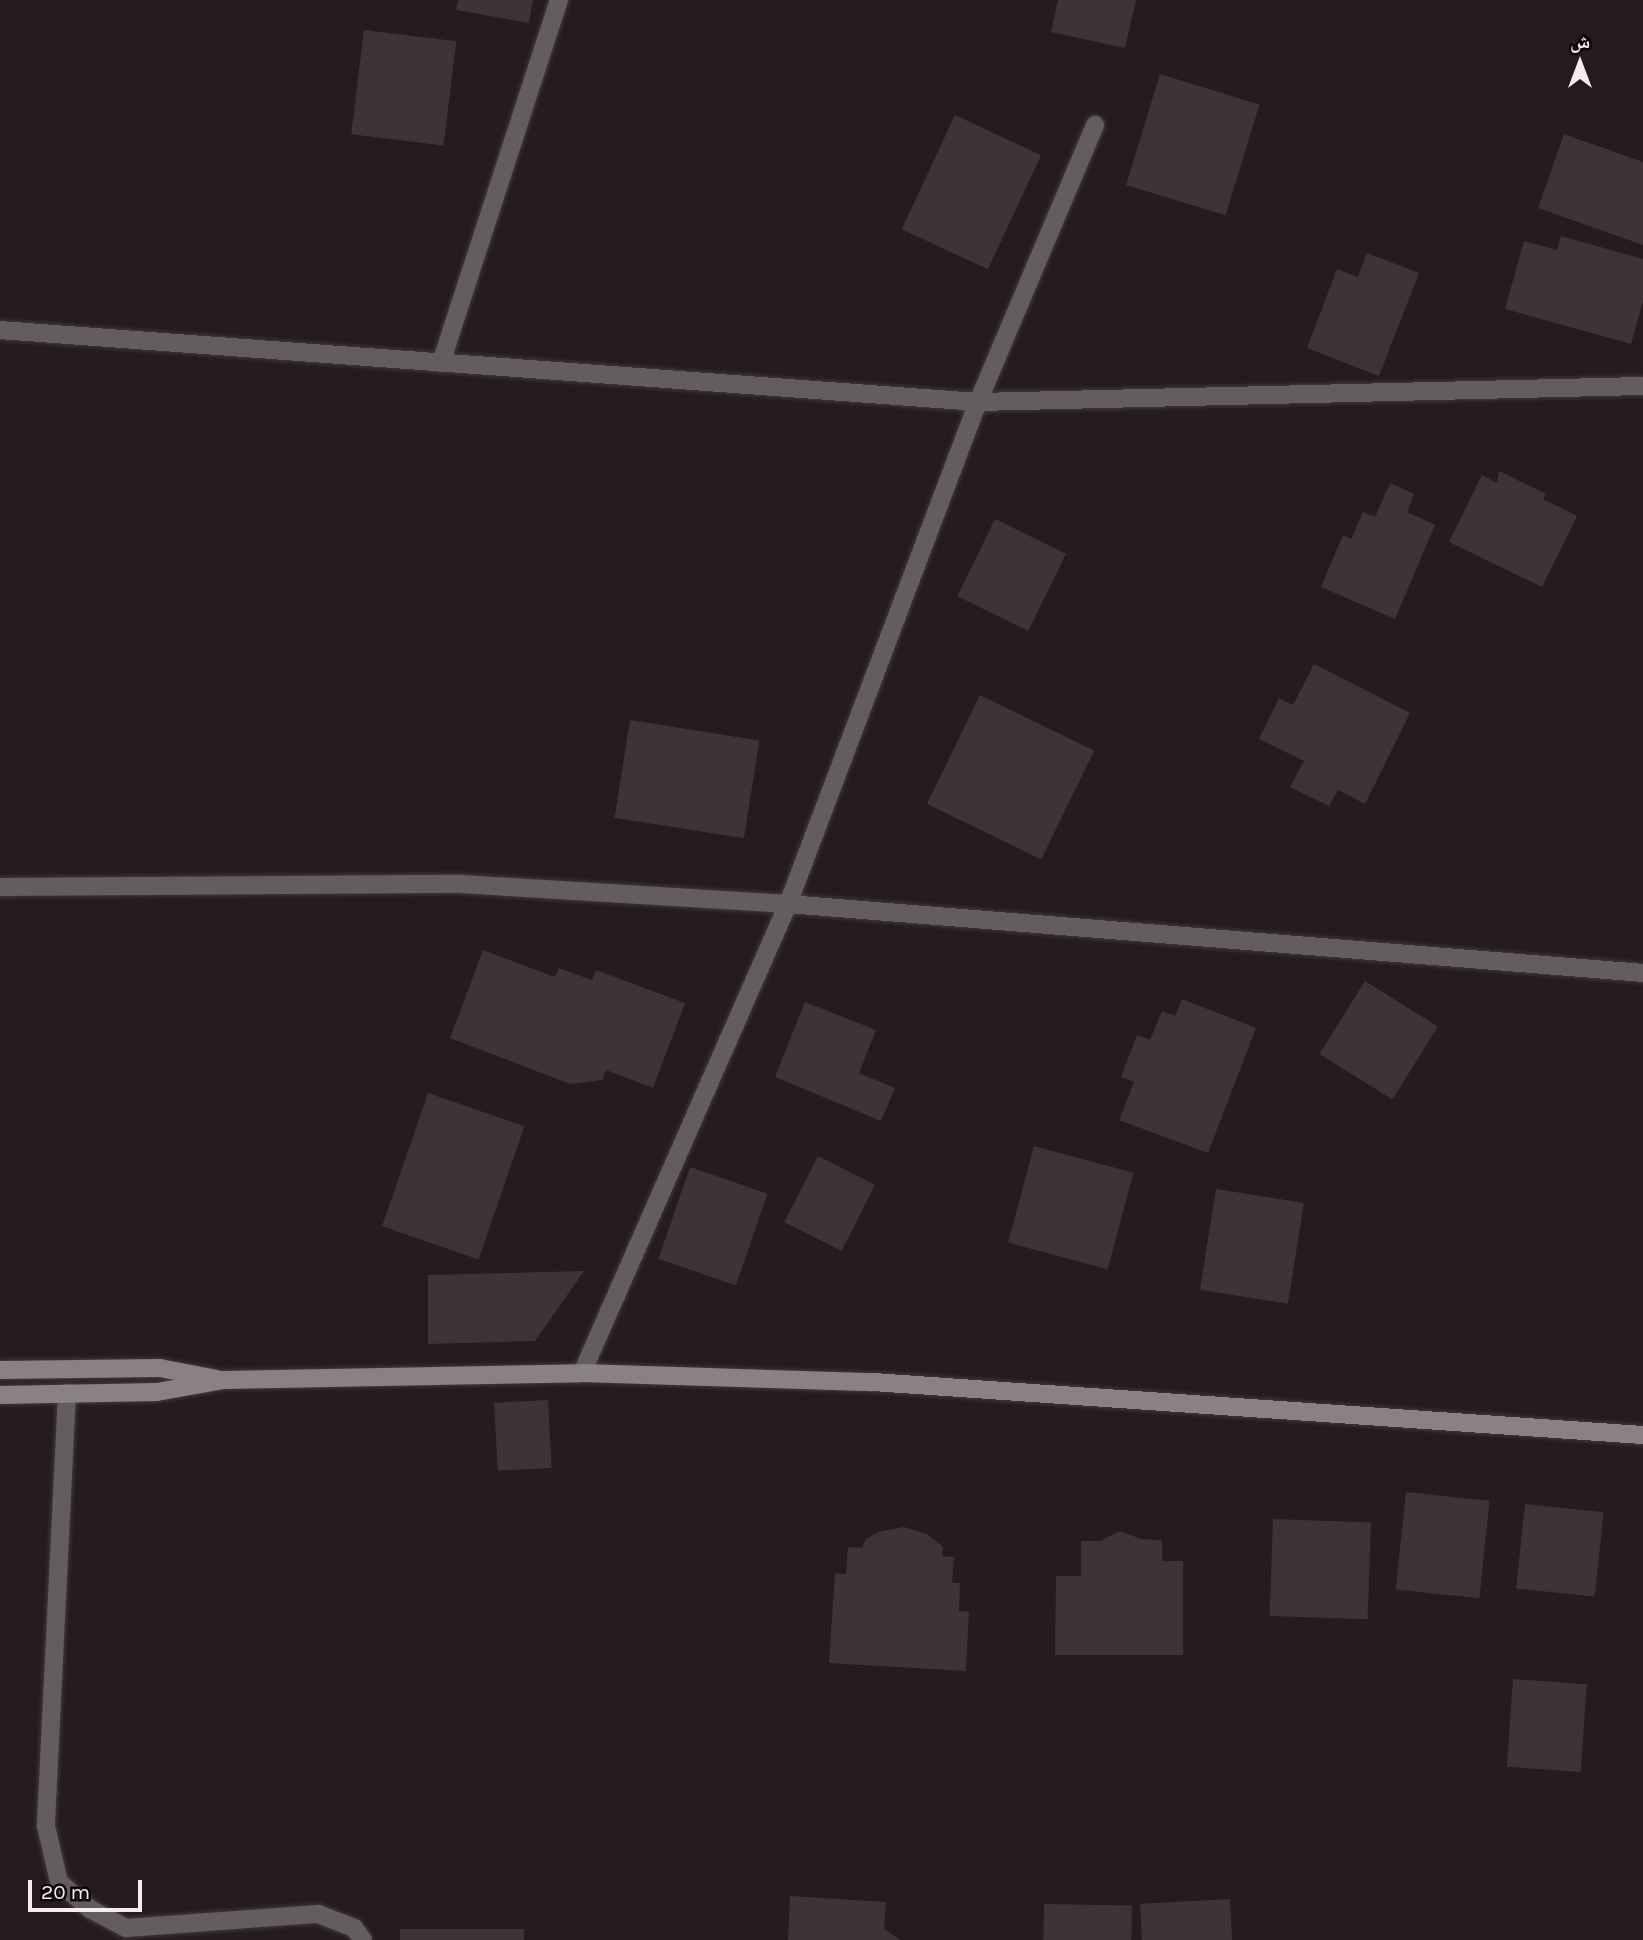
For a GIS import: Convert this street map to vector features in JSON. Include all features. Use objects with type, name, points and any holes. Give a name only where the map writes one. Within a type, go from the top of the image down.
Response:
[{"type":"street","points":[[441,363],[559,0]]},
{"type":"street","points":[[582,1373],[788,904],[978,402],[1096,125]]},
{"type":"street","points":[[0,330],[978,402],[1643,386]]},
{"type":"street","points":[[0,887],[461,884],[788,904],[1643,973]]},
{"type":"street","points":[[0,1370],[160,1368],[224,1380]]},
{"type":"street","points":[[0,1395],[157,1392],[224,1380],[582,1373],[873,1382],[1643,1435]]},
{"type":"street","points":[[67,1393],[46,1826],[59,1882],[90,1909],[126,1928],[318,1914],[354,1928],[363,1940]]},
{"type":"building","points":[[458,0],[533,0],[529,23],[456,10]]},
{"type":"building","points":[[1058,0],[1136,0],[1125,48],[1051,32]]},
{"type":"building","points":[[364,30],[456,41],[444,146],[351,134]]},
{"type":"building","points":[[1160,74],[1259,104],[1226,215],[1126,185]]},
{"type":"building","points":[[955,115],[1041,155],[988,269],[902,229]]},
{"type":"building","points":[[1564,134],[1643,162],[1643,245],[1538,208]]},
{"type":"building","points":[[1561,236],[1643,259],[1643,301],[1631,344],[1505,309],[1524,241],[1557,250]]},
{"type":"building","points":[[1367,253],[1419,273],[1379,376],[1307,348],[1337,269],[1358,277]]},
{"type":"building","points":[[1499,471],[1546,494],[1543,499],[1577,516],[1542,587],[1449,542],[1482,475],[1497,483]]},
{"type":"building","points":[[1390,483],[1414,494],[1407,512],[1435,525],[1395,619],[1321,587],[1343,535],[1351,539],[1363,512],[1375,517]]},
{"type":"building","points":[[995,519],[1066,554],[1028,631],[957,596]]},
{"type":"building","points":[[1314,664],[1410,713],[1365,804],[1338,790],[1329,806],[1290,787],[1304,761],[1259,739],[1279,698],[1293,705]]},
{"type":"building","points":[[980,695],[1094,751],[1041,859],[927,804]]},
{"type":"building","points":[[630,720],[759,740],[744,838],[615,818]]},
{"type":"building","points":[[483,950],[555,977],[559,968],[592,980],[596,970],[685,1003],[653,1088],[606,1070],[602,1080],[570,1084],[450,1038]]},
{"type":"building","points":[[1365,981],[1438,1027],[1392,1100],[1319,1054]]},
{"type":"building","points":[[1182,999],[1256,1028],[1208,1153],[1119,1120],[1134,1082],[1121,1077],[1137,1035],[1150,1040],[1162,1011],[1175,1016]]},
{"type":"building","points":[[805,1002],[876,1030],[859,1073],[895,1088],[881,1121],[775,1077]]},
{"type":"building","points":[[428,1093],[524,1126],[479,1260],[382,1226]]},
{"type":"building","points":[[1034,1146],[1133,1173],[1108,1269],[1008,1243]]},
{"type":"building","points":[[818,1156],[875,1185],[841,1251],[784,1222]]},
{"type":"building","points":[[690,1167],[768,1194],[736,1285],[658,1259]]},
{"type":"building","points":[[1216,1189],[1304,1203],[1288,1304],[1200,1290]]},
{"type":"building","points":[[584,1271],[535,1341],[428,1344],[428,1275]]},
{"type":"building","points":[[548,1400],[552,1468],[498,1471],[494,1403]]},
{"type":"building","points":[[1406,1492],[1490,1501],[1479,1598],[1396,1589]]},
{"type":"building","points":[[1525,1504],[1604,1512],[1595,1597],[1516,1589]]},
{"type":"building","points":[[1273,1519],[1371,1522],[1368,1619],[1270,1616]]},
{"type":"building","points":[[904,1527],[927,1534],[943,1547],[942,1556],[954,1557],[952,1583],[960,1583],[959,1611],[969,1612],[966,1671],[829,1663],[835,1573],[846,1574],[848,1547],[862,1548],[866,1539],[878,1532]]},
{"type":"building","points":[[1120,1531],[1141,1539],[1162,1540],[1162,1561],[1183,1561],[1183,1655],[1055,1655],[1056,1576],[1081,1576],[1081,1541],[1100,1541]]},
{"type":"building","points":[[1513,1679],[1587,1684],[1581,1772],[1507,1767]]},
{"type":"building","points":[[790,1896],[886,1902],[884,1929],[900,1940],[788,1940]]},
{"type":"building","points":[[1230,1899],[1232,1940],[1142,1940],[1140,1904]]},
{"type":"building","points":[[1044,1904],[1132,1906],[1131,1940],[1043,1940]]},
{"type":"building","points":[[400,1929],[524,1929],[524,1940],[400,1940]]}]
